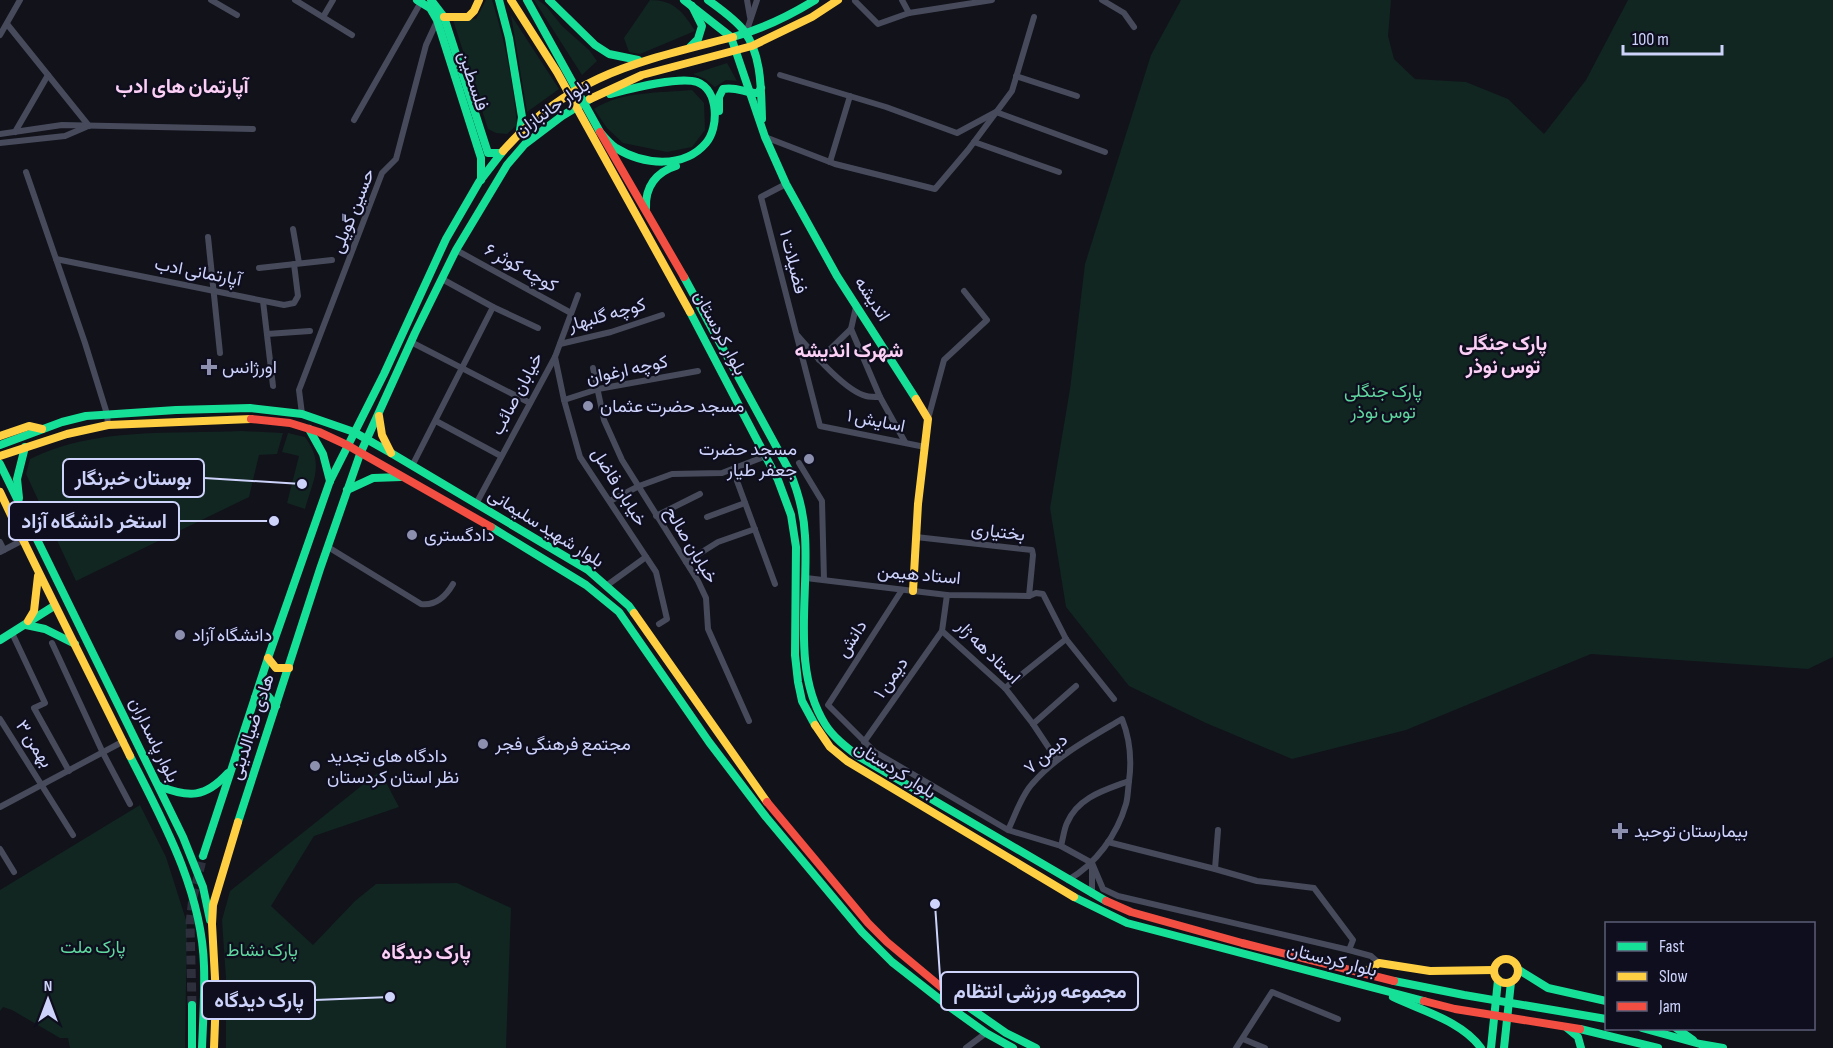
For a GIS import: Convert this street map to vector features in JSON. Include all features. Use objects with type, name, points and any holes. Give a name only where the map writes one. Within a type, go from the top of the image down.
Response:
[{"type":"main road","name":"فلسطین","points":[[431,0],[440,18],[488,153],[501,153]]},
{"type":"main road","points":[[440,18],[468,18],[480,0]]},
{"type":"main road","points":[[499,0],[509,38],[522,117],[520,130]]},
{"type":"main road","name":"بلوار کردستان","points":[[511,0],[557,72],[652,243],[778,480],[791,515],[796,547],[795,655],[798,682],[802,701],[830,747],[847,761],[1073,897],[1127,923],[1455,1009],[1566,1026],[1658,1048]]},
{"type":"main road","name":"بلوار کردستان","points":[[526,0],[647,210],[789,470],[802,509],[806,578],[805,653],[809,681],[818,709],[831,732],[840,742],[858,756],[1068,880],[1131,912],[1363,973],[1464,995],[1605,1019]]},
{"type":"main road","points":[[549,0],[595,45],[609,54],[640,61]]},
{"type":"main road","points":[[684,0],[731,37]]},
{"type":"main road","points":[[708,0],[746,33]]},
{"type":"main road","name":"بلوار جانبازان","points":[[354,432],[377,389],[454,225],[482,180],[520,130],[556,101],[583,85],[640,61],[746,33],[799,10],[815,0]]},
{"type":"main road","name":"بلوار جانبازان","points":[[367,439],[456,250],[507,165],[525,144],[562,116],[593,97],[642,75],[752,46],[812,18],[838,0]]},
{"type":"main road","name":"فلسطین","points":[[419,1],[440,18],[481,158],[482,180]]},
{"type":"main road","points":[[688,49],[696,41],[702,26],[692,6]]},
{"type":"main road","name":"اندیشه","points":[[746,33],[752,46],[761,88],[765,137]]},
{"type":"main road","name":"اندیشه","points":[[731,37],[765,137],[786,184],[837,276],[928,419]]},
{"type":"main road","name":"بلوار کردستان","points":[[593,97],[670,83],[694,82],[707,90],[713,99],[713,129],[704,146],[696,154],[677,162],[663,162],[629,154],[616,148],[600,132]]},
{"type":"main road","points":[[647,210],[645,199],[648,188],[657,175],[667,168],[689,163],[709,148],[718,129],[719,98],[723,89],[734,86],[758,93],[761,88]]},
{"type":"main road","points":[[652,243],[662,237]]},
{"type":"main road","name":"بلوار شهید سلیمانی","points":[[0,445],[78,418],[107,414],[250,408],[302,414],[354,432],[392,453],[588,570],[629,606],[768,804],[868,923],[887,942],[946,991],[1006,1033],[1036,1048]]},
{"type":"main road","points":[[379,414],[382,435],[392,453]]},
{"type":"main road","name":"بلوار شهید سلیمانی","points":[[0,456],[88,428],[108,425],[248,419],[290,423],[347,446],[524,545],[586,585],[620,612],[709,742],[766,817],[862,932],[892,962],[947,1005],[986,1033],[1013,1048]]},
{"type":"main road","points":[[913,591],[928,419]]},
{"type":"main road","points":[[0,436],[29,426],[42,429]]},
{"type":"main road","points":[[309,429],[320,444],[327,461],[330,481]]},
{"type":"main road","name":"هادی ضیاالدینی","points":[[203,856],[315,518],[354,432]]},
{"type":"main road","name":"هادی ضیاالدینی","points":[[211,924],[212,903],[347,490],[367,439]]},
{"type":"main road","points":[[22,510],[17,478],[26,447]]},
{"type":"main road","name":"بلوار پاسداران","points":[[0,464],[159,786],[203,887],[211,924],[215,963],[214,1048]]},
{"type":"main road","points":[[347,490],[362,480],[378,476],[401,477]]},
{"type":"main road","name":"بلوار پاسداران","points":[[0,492],[54,606],[76,645],[173,843],[191,892],[204,964],[202,1048]]},
{"type":"main road","points":[[26,625],[34,611],[38,573]]},
{"type":"main road","points":[[796,577],[806,578]]},
{"type":"main road","points":[[0,640],[54,606]]},
{"type":"main road","points":[[26,625],[45,629],[76,645]]},
{"type":"main road","points":[[268,658],[270,664],[276,668],[282,670],[289,668]]},
{"type":"main road","points":[[658,667],[664,667],[667,660]]},
{"type":"main road","points":[[668,681],[669,675],[676,675]]},
{"type":"main road","points":[[255,698],[261,695],[268,696],[276,706]]},
{"type":"main road","points":[[159,786],[174,793],[197,794],[210,791],[232,769]]},
{"type":"main road","points":[[792,848],[800,841]]},
{"type":"main road","points":[[1494,970],[1499,961],[1509,959],[1516,963],[1519,970],[1548,988],[1605,1001]]},
{"type":"main road","points":[[1363,973],[1379,963],[1430,971],[1494,970]]},
{"type":"main road","points":[[1491,1048],[1498,980],[1494,970]]},
{"type":"main road","points":[[1498,980],[1504,983],[1511,982],[1517,978],[1519,970]]},
{"type":"main road","points":[[1504,1045],[1511,982]]},
{"type":"main road","points":[[1377,989],[1464,1030],[1478,1041],[1481,1048]]},
{"type":"main road","points":[[192,1005],[192,1048]]},
{"type":"main road","points":[[1566,1026],[1578,1037],[1581,1048]]},
{"type":"main road","points":[[1646,1030],[1723,1048]]},
{"type":"main road","points":[[1678,1030],[1700,1044]]},
{"type":"street","points":[[0,36],[20,0]]},
{"type":"street","points":[[211,0],[237,15]]},
{"type":"street","points":[[295,0],[352,35]]},
{"type":"street","points":[[323,17],[333,0]]},
{"type":"street","points":[[747,0],[750,18]]},
{"type":"street","points":[[746,33],[758,0]]},
{"type":"street","points":[[902,0],[909,13]]},
{"type":"street","points":[[855,1],[878,24],[909,13],[992,0]]},
{"type":"street","points":[[1102,0],[1124,12],[1134,27]]},
{"type":"street","points":[[354,120],[419,1]]},
{"type":"street","points":[[765,137],[830,162],[935,189],[1012,91],[1034,17]]},
{"type":"street","name":"حسین گویلی","points":[[302,414],[300,390],[382,173],[396,159],[426,45],[440,18]]},
{"type":"street","points":[[7,24],[89,126]]},
{"type":"street","points":[[15,132],[48,75]]},
{"type":"street","points":[[780,75],[886,107],[957,133],[996,112],[1105,152]]},
{"type":"street","points":[[1016,76],[1077,96]]},
{"type":"street","points":[[830,162],[850,96]]},
{"type":"street","points":[[0,134],[62,125],[253,129]]},
{"type":"street","points":[[0,143],[65,136],[89,126]]},
{"type":"street","points":[[974,142],[1059,172]]},
{"type":"street","points":[[26,171],[85,343],[107,414],[108,425]]},
{"type":"street","name":"فضیلات ۱","points":[[786,184],[761,197],[820,426]]},
{"type":"street","points":[[293,229],[296,263]]},
{"type":"street","points":[[208,237],[220,353]]},
{"type":"street","name":"کوچه کوثر ۶","points":[[456,250],[571,313]]},
{"type":"street","name":"آپارتمانی ادب","points":[[56,259],[284,305],[294,303],[297,296],[296,263]]},
{"type":"street","points":[[259,268],[332,260]]},
{"type":"street","points":[[442,279],[493,307],[538,327]]},
{"type":"street","points":[[928,419],[944,360],[987,320],[964,291]]},
{"type":"street","name":"خیابان صائب","points":[[476,504],[555,357],[578,295]]},
{"type":"street","points":[[263,301],[273,386]]},
{"type":"street","points":[[412,466],[493,307]]},
{"type":"street","points":[[819,360],[850,329],[856,307]]},
{"type":"street","name":"کوچه گلبهار","points":[[560,344],[611,332],[662,315]]},
{"type":"street","points":[[850,329],[880,397],[905,442]]},
{"type":"street","points":[[267,334],[310,331]]},
{"type":"street","name":"فضیلات ۱","points":[[795,333],[819,360],[854,390],[865,396],[880,397]]},
{"type":"street","points":[[411,342],[530,403]]},
{"type":"street","name":"خیابان فاضل","points":[[555,357],[564,400],[580,456],[656,572],[667,619],[659,624]]},
{"type":"street","name":"خیابان صالح","points":[[593,368],[604,420],[622,460],[698,581],[706,598],[708,629],[749,721]]},
{"type":"street","name":"کوچه ارغوان","points":[[564,400],[598,389],[698,371]]},
{"type":"street","points":[[436,421],[501,456]]},
{"type":"street","name":"اسایش ۱","points":[[820,426],[926,447]]},
{"type":"street","points":[[610,501],[639,486],[672,474],[722,473],[766,456]]},
{"type":"street","points":[[799,464],[822,501],[824,580]]},
{"type":"street","points":[[737,481],[776,584]]},
{"type":"street","points":[[656,516],[700,494]]},
{"type":"street","points":[[707,517],[745,503]]},
{"type":"street","points":[[686,562],[718,542],[755,529]]},
{"type":"street","name":"بختیاری","points":[[916,537],[1032,550],[1029,596]]},
{"type":"street","points":[[0,542],[2,551],[23,540]]},
{"type":"street","points":[[328,547],[421,604],[430,605],[441,598],[453,584]]},
{"type":"street","points":[[606,586],[646,557]]},
{"type":"street","name":"استاد هیمن","points":[[806,578],[947,595],[1029,596]]},
{"type":"street","name":"دانش","points":[[864,742],[828,705],[902,590]]},
{"type":"street","points":[[1029,596],[1036,593],[1043,594],[1066,639],[1114,699]]},
{"type":"street","name":"استاد هه ژار","points":[[947,595],[942,631],[1005,688],[1057,760]]},
{"type":"street","name":"دیمن ۱","points":[[864,742],[942,631]]},
{"type":"street","points":[[12,633],[45,703],[34,708],[69,771]]},
{"type":"street","points":[[1005,688],[1066,639]]},
{"type":"street","points":[[52,643],[103,753],[130,804]]},
{"type":"street","points":[[1033,724],[1076,686]]},
{"type":"street","name":"دیمن ۷","points":[[1008,830],[1030,786],[1057,760],[1122,719],[1129,742],[1131,765],[1129,781]]},
{"type":"street","name":"بهمن ۳","points":[[1,724],[43,785],[73,835]]},
{"type":"street","points":[[0,807],[124,741]]},
{"type":"street","points":[[864,742],[875,752],[1008,830],[1061,846],[1092,863],[1103,889],[1118,896],[1349,950],[1371,956],[1379,963]]},
{"type":"street","points":[[1061,846],[1066,823],[1081,803],[1093,795],[1129,781],[1126,804],[1108,842],[1092,863],[1068,880]]},
{"type":"street","points":[[1215,870],[1218,830]]},
{"type":"street","points":[[1108,842],[1257,881],[1314,888],[1353,940],[1349,950]]},
{"type":"street","points":[[0,849],[14,872]]},
{"type":"street","points":[[1092,863],[1092,894]]},
{"type":"street","points":[[1236,1048],[1272,992],[1338,1019]]},
{"type":"street","points":[[969,1047],[986,1033]]},
{"type":"street","points":[[1243,1039],[1265,1048]]},
{"type":"green space","points":[[486,0],[492,0],[511,78],[517,125],[507,134],[496,133],[488,129],[453,20],[476,19]]},
{"type":"green space","points":[[534,0],[546,6],[562,26],[589,50],[597,61],[582,75]]},
{"type":"green space","points":[[650,0],[665,2],[677,8],[695,31],[640,54],[629,52],[624,38]]},
{"type":"green space","name":"پارک جنگلی توس نوذر","points":[[1181,0],[1391,0],[1388,36],[1394,59],[1415,79],[1466,82],[1508,99],[1544,134],[1586,80],[1628,0],[1833,0],[1833,657],[1808,669],[1591,654],[1406,730],[1292,759],[1206,723],[1129,686],[1066,607],[1050,508],[1070,389],[1085,264],[1151,55]]},
{"type":"green space","points":[[511,15],[559,89],[527,112]]},
{"type":"green space","points":[[727,63],[737,81],[726,80],[715,87],[705,79],[693,74]]},
{"type":"green space","points":[[692,90],[704,103],[705,130],[692,147],[667,152],[623,143],[607,128],[594,109],[628,96]]},
{"type":"green space","points":[[241,431],[283,433],[277,454],[259,455],[249,497],[76,581],[26,474],[30,459],[55,449],[107,437]]},
{"type":"green space","points":[[288,433],[305,437],[315,456],[316,472],[305,509],[287,503],[299,456],[282,452]]},
{"type":"green space","name":"پارک دیدگاه","points":[[380,771],[399,807],[314,836],[271,906],[313,945],[355,901],[376,884],[457,883],[511,908],[506,1048],[226,1048],[226,979],[222,920],[230,891]]},
{"type":"green space","name":"پارک ملت","points":[[140,805],[166,857],[187,923],[185,1048],[70,1048],[68,1038],[60,1038],[12,1010],[3,1007],[0,1011],[0,890]]},
{"type":"tunnel","points":[[192,1005],[190,924],[193,897],[203,856]]},
{"type":"traffic: fast","points":[[417,0],[430,8],[437,20],[481,158],[481,180]]},
{"type":"traffic: fast","points":[[431,0],[444,17],[488,153],[501,153]]},
{"type":"traffic: fast","points":[[499,0],[509,38],[522,117],[520,130]]},
{"type":"traffic: fast","points":[[527,0],[600,132],[614,146],[627,154],[651,161],[675,160],[697,151],[706,143],[713,128],[715,119],[713,101],[710,93],[697,82],[666,82],[610,94]]},
{"type":"traffic: fast","points":[[549,0],[595,45],[609,54],[638,60]]},
{"type":"traffic: fast","points":[[684,0],[731,37],[765,137],[786,184],[837,276],[916,399]]},
{"type":"traffic: fast","points":[[708,0],[736,22],[750,40],[759,73],[762,119]]},
{"type":"traffic: fast","points":[[733,37],[775,22],[815,0]]},
{"type":"traffic: fast","points":[[690,47],[698,39],[702,26],[692,6]]},
{"type":"traffic: fast","points":[[719,111],[719,97],[723,89],[732,88],[758,93],[761,88]]},
{"type":"traffic: fast","points":[[238,822],[360,454],[415,333],[456,250],[507,165],[525,144],[562,116],[590,99]]},
{"type":"traffic: fast","points":[[203,856],[268,658],[330,481],[384,374],[446,239],[479,182],[503,151]]},
{"type":"traffic: fast","points":[[646,208],[647,193],[653,181],[663,172],[676,166]]},
{"type":"traffic: fast","points":[[684,277],[789,470],[798,494],[805,536],[805,657],[808,680],[825,724],[844,745],[858,756],[1106,901]]},
{"type":"traffic: fast","points":[[690,312],[778,480],[791,515],[796,547],[795,655],[798,682],[802,701],[815,725]]},
{"type":"traffic: fast","points":[[0,445],[62,422],[86,416],[250,408],[302,414],[354,432],[588,570],[634,613]]},
{"type":"traffic: fast","points":[[309,429],[323,454],[330,481]]},
{"type":"traffic: fast","points":[[19,498],[17,479],[25,447]]},
{"type":"traffic: fast","points":[[0,464],[183,837],[203,887],[210,920]]},
{"type":"traffic: fast","points":[[347,490],[373,478],[401,477]]},
{"type":"traffic: fast","points":[[491,527],[586,585],[619,612],[709,742],[766,817],[862,932],[892,962],[947,1005],[986,1033],[1013,1048]]},
{"type":"traffic: fast","points":[[0,640],[54,606]]},
{"type":"traffic: fast","points":[[26,625],[45,629],[75,644]]},
{"type":"traffic: fast","points":[[255,698],[268,696],[276,706]]},
{"type":"traffic: fast","points":[[130,756],[179,857],[196,911],[202,938],[204,966],[202,1048]]},
{"type":"traffic: fast","points":[[159,786],[179,793],[196,793],[212,787],[228,773]]},
{"type":"traffic: fast","points":[[1074,897],[1127,923],[1424,1001]]},
{"type":"traffic: fast","points":[[1519,970],[1548,988],[1605,1001]]},
{"type":"traffic: fast","points":[[1491,1048],[1498,980]]},
{"type":"traffic: fast","points":[[1394,981],[1605,1019]]},
{"type":"traffic: fast","points":[[1504,1048],[1511,982]]},
{"type":"traffic: fast","points":[[947,992],[1006,1033],[1036,1048]]},
{"type":"traffic: fast","points":[[1393,997],[1452,1024],[1473,1039],[1481,1048]]},
{"type":"traffic: fast","points":[[192,1005],[192,1048]]},
{"type":"traffic: fast","points":[[1567,1028],[1578,1037],[1581,1048]]},
{"type":"traffic: fast","points":[[1580,1029],[1658,1048]]},
{"type":"traffic: fast","points":[[1649,1030],[1723,1048]]},
{"type":"traffic: fast","points":[[1679,1030],[1693,1040]]},
{"type":"traffic: slow","points":[[444,17],[468,17],[479,0]]},
{"type":"traffic: slow","points":[[511,0],[557,72],[690,312]]},
{"type":"traffic: slow","points":[[590,99],[642,75],[752,46],[812,17],[838,0]]},
{"type":"traffic: slow","points":[[503,151],[554,104],[608,74],[733,37]]},
{"type":"traffic: slow","points":[[913,591],[918,504],[928,419],[916,399]]},
{"type":"traffic: slow","points":[[379,416],[382,435],[391,453]]},
{"type":"traffic: slow","points":[[0,456],[67,434],[108,425],[251,419]]},
{"type":"traffic: slow","points":[[0,436],[29,426],[42,429]]},
{"type":"traffic: slow","points":[[0,492],[130,756]]},
{"type":"traffic: slow","points":[[28,621],[34,611],[38,576]]},
{"type":"traffic: slow","points":[[634,613],[767,802]]},
{"type":"traffic: slow","points":[[268,658],[276,668],[289,668]]},
{"type":"traffic: slow","points":[[815,725],[830,747],[847,761],[1074,897]]},
{"type":"traffic: slow","points":[[214,1048],[216,996],[213,905],[238,822]]},
{"type":"traffic: slow","points":[[1506,959],[1515,962],[1518,971],[1515,980],[1506,983],[1497,980],[1494,971],[1497,962],[1506,959]]},
{"type":"traffic: slow","points":[[1363,973],[1379,963],[1430,971],[1494,970]]},
{"type":"traffic: jam","points":[[600,132],[684,277]]},
{"type":"traffic: jam","points":[[251,419],[290,423],[319,432],[347,445],[491,527]]},
{"type":"traffic: jam","points":[[767,802],[868,923],[887,942],[947,992]]},
{"type":"traffic: jam","points":[[1106,901],[1131,912],[1242,943],[1394,981]]},
{"type":"traffic: jam","points":[[1424,1001],[1455,1009],[1580,1029]]},
{"type":"place","name":"اورژانس","points":[[209,367]]},
{"type":"place","name":"مسجد حضرت عثمان","points":[[588,406]]},
{"type":"place","name":"مسجد حضرت جعفر طیار","points":[[809,459]]},
{"type":"place","name":"بوستان خبرنگار","points":[[302,484]]},
{"type":"place","name":"استخر دانشگاه آزاد","points":[[274,521]]},
{"type":"place","name":"دادگستری","points":[[412,535]]},
{"type":"place","name":"دانشگاه آزاد","points":[[180,635]]},
{"type":"place","name":"مجتمع فرهنگی فجر","points":[[483,744]]},
{"type":"place","name":"دادگاه های تجدید نظر استان کردستان","points":[[315,766]]},
{"type":"place","name":"بیمارستان توحید","points":[[1620,831]]},
{"type":"place","name":"مجموعه ورزشی انتظام","points":[[935,904]]},
{"type":"place","name":"پارک دیدگاه","points":[[390,997]]},
{"type":"district","name":"آپارتمان های ادب","points":[[182,87]]},
{"type":"district","name":"شهرک اندیشه","points":[[849,351]]},
{"type":"district","name":"پارک جنگلی توس نوذر","points":[[1503,356]]},
{"type":"district","name":"پارک دیدگاه","points":[[426,953]]},
{"type":"park label","name":"پارک نشاط","points":[[262,950]]}]
